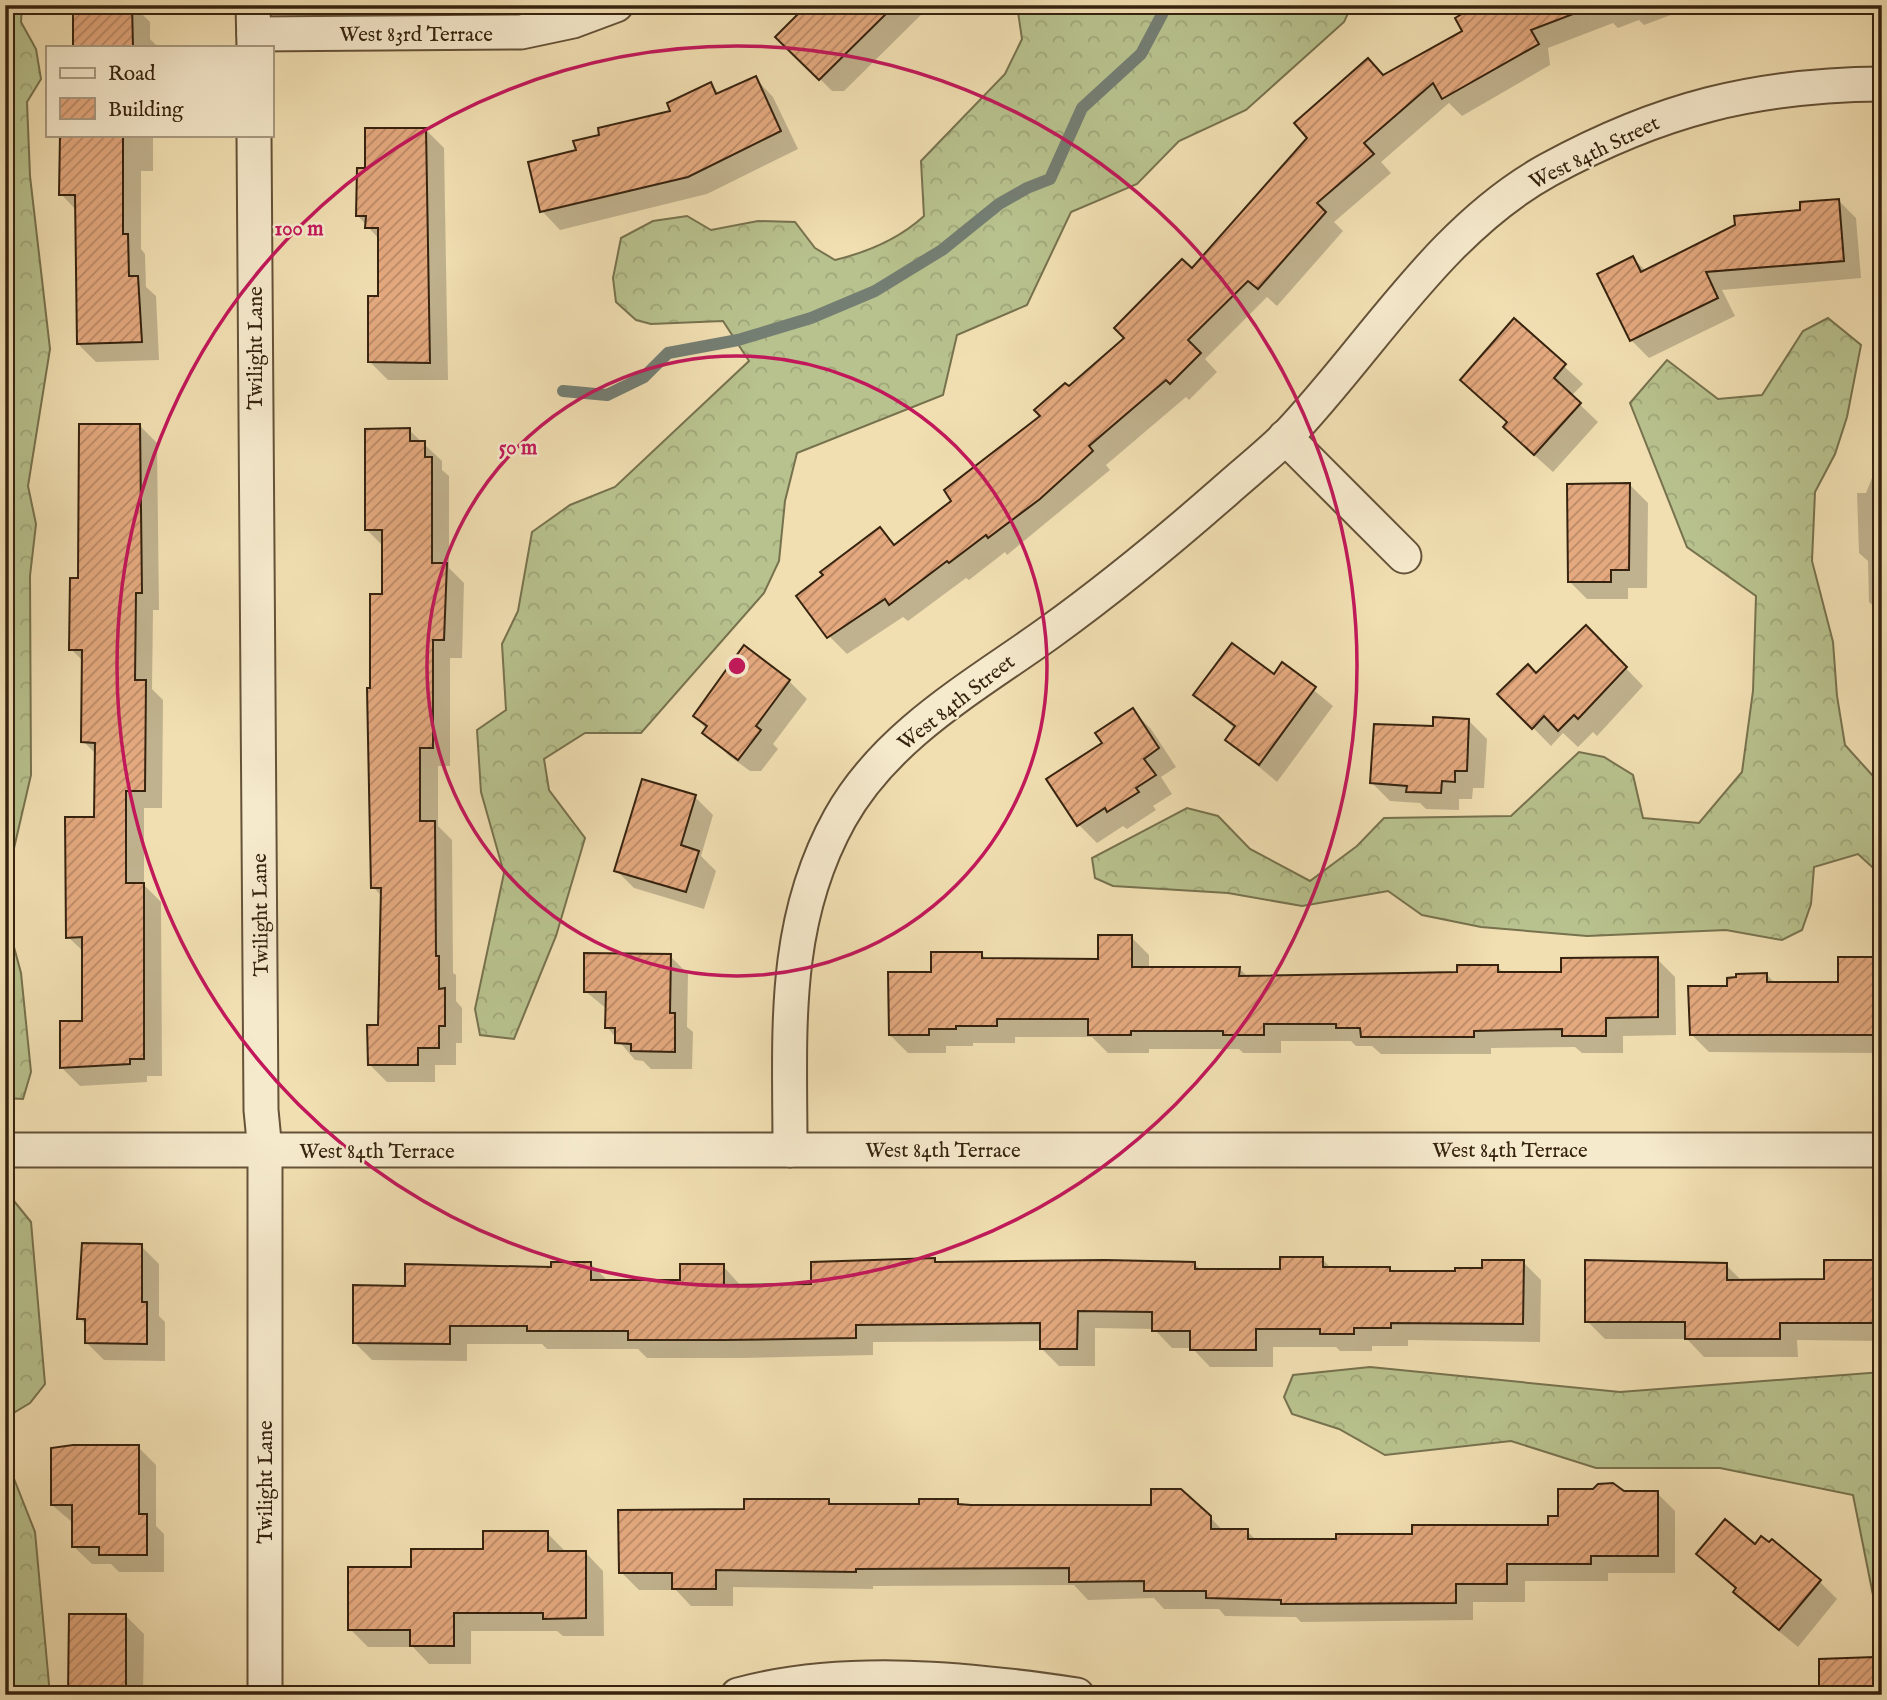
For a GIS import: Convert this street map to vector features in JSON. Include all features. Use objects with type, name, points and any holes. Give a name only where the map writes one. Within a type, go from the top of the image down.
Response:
[{"type":"street","name":"West 83rd Terrace","points":[[254,29],[521,32],[573,21],[616,5]]},
{"type":"street","name":"West 84th Street","points":[[790,1150],[791,987],[801,917],[824,851],[859,790],[884,759],[913,731],[1146,561],[1285,437],[1428,272],[1475,225],[1544,172],[1627,132],[1717,100],[1812,86],[1882,84]]},
{"type":"street","name":"Twilight Lane","points":[[254,136],[261,1110],[265,1151],[265,1695]]},
{"type":"street","points":[[1285,437],[1404,556]]},
{"type":"street","name":"West 84th Terrace","points":[[5,1150],[1882,1150]]},
{"type":"street","points":[[738,1695],[821,1682],[894,1677],[960,1679],[1077,1695]]},
{"type":"green space","points":[[5,5],[22,5],[21,22],[36,49],[41,79],[27,102],[30,176],[50,349],[28,486],[36,524],[30,576],[31,775],[5,887]]},
{"type":"green space","points":[[1017,5],[1352,5],[1344,22],[1246,110],[1179,141],[1137,184],[1071,212],[1027,305],[957,335],[943,395],[797,453],[785,501],[779,561],[764,593],[641,733],[585,733],[544,759],[549,790],[585,838],[556,936],[514,1039],[480,1035],[475,1009],[504,873],[481,792],[477,730],[506,710],[502,644],[518,611],[532,532],[570,505],[615,487],[749,361],[723,321],[651,324],[636,320],[616,302],[613,278],[621,238],[653,221],[687,216],[711,230],[758,221],[795,222],[815,248],[835,260],[871,249],[894,238],[924,216],[921,161],[1005,74],[1022,39]]},
{"type":"green space","points":[[1828,318],[1861,345],[1847,417],[1835,454],[1815,492],[1812,561],[1833,642],[1837,696],[1845,745],[1882,786],[1882,876],[1858,854],[1814,867],[1811,904],[1802,930],[1782,940],[1726,930],[1587,936],[1481,927],[1422,915],[1388,891],[1302,906],[1228,893],[1113,886],[1095,878],[1092,858],[1187,808],[1218,816],[1250,849],[1310,881],[1357,846],[1384,818],[1511,816],[1579,752],[1604,757],[1633,775],[1643,818],[1699,823],[1742,772],[1753,691],[1756,596],[1687,547],[1630,403],[1667,360],[1718,399],[1762,395],[1803,331]]},
{"type":"green space","points":[[5,914],[21,973],[31,1072],[23,1099],[5,1098]]},
{"type":"green space","points":[[5,1190],[31,1222],[45,1384],[30,1403],[5,1418]]},
{"type":"green space","points":[[1370,1367],[1620,1392],[1882,1372],[1882,1640],[1853,1495],[1720,1468],[1596,1468],[1511,1441],[1385,1455],[1339,1429],[1292,1414],[1284,1397],[1293,1375]]},
{"type":"green space","points":[[5,1456],[35,1532],[50,1695],[5,1695]]},
{"type":"building","points":[[73,5],[132,5],[133,46],[73,46]]},
{"type":"building","points":[[807,5],[895,5],[819,80],[775,37]]},
{"type":"building","points":[[1477,5],[1588,5],[1589,8],[1531,30],[1539,44],[1442,99],[1433,83],[1364,143],[1374,154],[1317,203],[1326,212],[1258,289],[1248,281],[1188,340],[1201,353],[1170,384],[1166,380],[1089,446],[1093,451],[1040,499],[988,538],[986,535],[949,563],[947,561],[889,605],[885,599],[827,638],[796,596],[823,575],[820,572],[880,527],[894,545],[951,501],[944,490],[1040,416],[1034,410],[1065,383],[1069,386],[1124,338],[1114,328],[1182,259],[1192,268],[1307,138],[1294,123],[1368,58],[1383,75],[1462,31],[1455,18]]},
{"type":"building","points":[[756,76],[781,131],[688,177],[540,212],[528,162],[576,150],[573,141],[599,135],[598,128],[670,111],[667,103],[711,82],[716,94]]},
{"type":"building","points":[[365,128],[426,128],[430,363],[368,362],[368,296],[378,296],[378,228],[365,228],[366,216],[356,216],[357,168],[365,168]]},
{"type":"building","points":[[60,136],[123,136],[123,234],[128,234],[129,276],[138,276],[142,342],[77,344],[75,195],[59,195]]},
{"type":"building","points":[[1839,199],[1844,261],[1706,272],[1718,298],[1630,341],[1597,274],[1633,256],[1641,272],[1735,225],[1734,216],[1800,210],[1800,202]]},
{"type":"building","points":[[1514,318],[1566,364],[1554,378],[1581,403],[1534,455],[1503,427],[1507,422],[1460,380]]},
{"type":"building","points":[[79,424],[140,424],[142,593],[136,593],[135,680],[146,680],[145,791],[126,791],[126,883],[144,883],[144,1059],[130,1059],[130,1064],[60,1068],[60,1021],[82,1021],[82,937],[66,938],[65,817],[94,817],[95,743],[81,742],[82,650],[69,650],[70,578],[78,578]]},
{"type":"building","points":[[410,428],[410,441],[425,441],[425,457],[432,457],[432,563],[447,563],[444,640],[433,640],[433,748],[420,748],[420,821],[435,821],[436,956],[439,956],[439,989],[445,988],[445,1026],[439,1026],[439,1048],[418,1048],[418,1065],[368,1065],[367,1025],[378,1025],[381,888],[371,888],[367,688],[370,688],[370,594],[382,594],[382,530],[365,530],[365,429]]},
{"type":"building","points":[[1630,483],[1629,570],[1611,570],[1611,582],[1568,582],[1567,484]]},
{"type":"building","points":[[1586,625],[1627,667],[1578,719],[1574,715],[1558,731],[1544,716],[1532,729],[1497,694],[1528,664],[1536,673]]},
{"type":"building","points":[[1232,643],[1274,674],[1282,662],[1316,687],[1259,765],[1225,740],[1235,726],[1193,695]]},
{"type":"building","points":[[744,645],[790,680],[756,726],[761,730],[738,760],[702,733],[707,726],[693,716]]},
{"type":"building","points":[[1133,708],[1159,748],[1144,759],[1156,775],[1136,788],[1139,792],[1107,812],[1105,808],[1077,826],[1046,779],[1102,743],[1095,733]]},
{"type":"building","points":[[1433,717],[1469,719],[1467,771],[1455,771],[1455,782],[1442,781],[1441,793],[1406,792],[1407,786],[1370,783],[1374,724],[1433,726]]},
{"type":"building","points":[[642,779],[696,795],[681,845],[699,851],[686,892],[614,871]]},
{"type":"building","points":[[1098,935],[1132,935],[1132,967],[1240,967],[1239,976],[1457,972],[1457,965],[1498,965],[1498,972],[1561,972],[1561,958],[1658,957],[1658,1017],[1606,1018],[1606,1036],[1562,1036],[1562,1029],[1474,1031],[1474,1037],[1361,1037],[1360,1028],[1336,1028],[1336,1024],[1264,1024],[1264,1035],[1223,1035],[1223,1031],[1131,1031],[1131,1035],[1088,1035],[1088,1019],[997,1019],[997,1026],[956,1026],[956,1029],[929,1029],[929,1035],[889,1035],[888,972],[931,972],[931,952],[982,952],[982,958],[1098,959]]},
{"type":"building","points":[[584,953],[671,954],[670,1013],[675,1013],[675,1052],[631,1051],[631,1044],[615,1043],[615,1028],[605,1028],[606,992],[584,992]]},
{"type":"building","points":[[1838,957],[1882,957],[1880,1035],[1690,1035],[1688,986],[1727,986],[1727,978],[1736,977],[1736,974],[1767,973],[1767,982],[1838,982]]},
{"type":"building","points":[[82,1243],[142,1244],[142,1302],[147,1302],[147,1344],[85,1343],[85,1319],[77,1319]]},
{"type":"building","points":[[1280,1257],[1323,1257],[1323,1267],[1390,1267],[1390,1271],[1455,1271],[1455,1268],[1482,1268],[1482,1260],[1524,1260],[1523,1324],[1391,1323],[1391,1328],[1354,1328],[1354,1334],[1320,1334],[1320,1329],[1256,1329],[1256,1350],[1190,1350],[1190,1331],[1152,1331],[1152,1312],[1078,1311],[1077,1349],[1040,1349],[1040,1323],[856,1325],[856,1338],[724,1340],[628,1340],[628,1331],[527,1331],[527,1326],[450,1326],[450,1344],[353,1343],[353,1285],[405,1286],[405,1264],[551,1267],[551,1262],[591,1262],[591,1280],[680,1280],[680,1264],[724,1264],[724,1285],[811,1284],[811,1262],[935,1258],[935,1262],[1105,1260],[1195,1262],[1195,1269],[1280,1269]]},
{"type":"building","points":[[1585,1260],[1727,1263],[1727,1280],[1824,1279],[1824,1260],[1882,1260],[1882,1323],[1780,1323],[1780,1339],[1685,1339],[1685,1322],[1585,1322]]},
{"type":"building","points":[[73,1445],[139,1445],[139,1514],[147,1514],[147,1555],[99,1555],[99,1547],[72,1547],[72,1505],[51,1505],[51,1448]]},
{"type":"building","points":[[1613,1483],[1624,1491],[1658,1491],[1658,1556],[1591,1556],[1591,1564],[1507,1564],[1507,1584],[1456,1584],[1456,1603],[1281,1604],[1281,1600],[1206,1598],[1206,1591],[1144,1591],[1144,1581],[1069,1582],[1069,1568],[856,1569],[856,1572],[716,1570],[716,1589],[672,1589],[672,1573],[619,1573],[618,1510],[744,1509],[744,1499],[829,1499],[829,1504],[919,1504],[919,1499],[958,1499],[958,1504],[971,1505],[1151,1505],[1151,1489],[1181,1489],[1211,1516],[1211,1529],[1248,1529],[1248,1539],[1336,1539],[1336,1534],[1412,1534],[1412,1525],[1548,1525],[1548,1516],[1558,1516],[1558,1489],[1593,1489],[1598,1484]]},
{"type":"building","points":[[1725,1519],[1755,1544],[1761,1536],[1769,1542],[1772,1539],[1821,1580],[1779,1630],[1733,1592],[1736,1588],[1696,1554]]},
{"type":"building","points":[[483,1531],[548,1531],[548,1551],[586,1551],[586,1618],[543,1619],[543,1613],[454,1613],[454,1646],[410,1646],[410,1630],[348,1630],[348,1567],[411,1567],[411,1549],[483,1549]]},
{"type":"building","points":[[69,1614],[126,1614],[126,1695],[68,1695]]},
{"type":"building","points":[[1874,1657],[1875,1695],[1819,1695],[1819,1659]]},
{"type":"waterway","points":[[563,391],[607,395],[644,377],[668,353],[738,340],[811,318],[875,291],[942,250],[999,204],[1050,179],[1082,108],[1141,54],[1167,5]]}]
